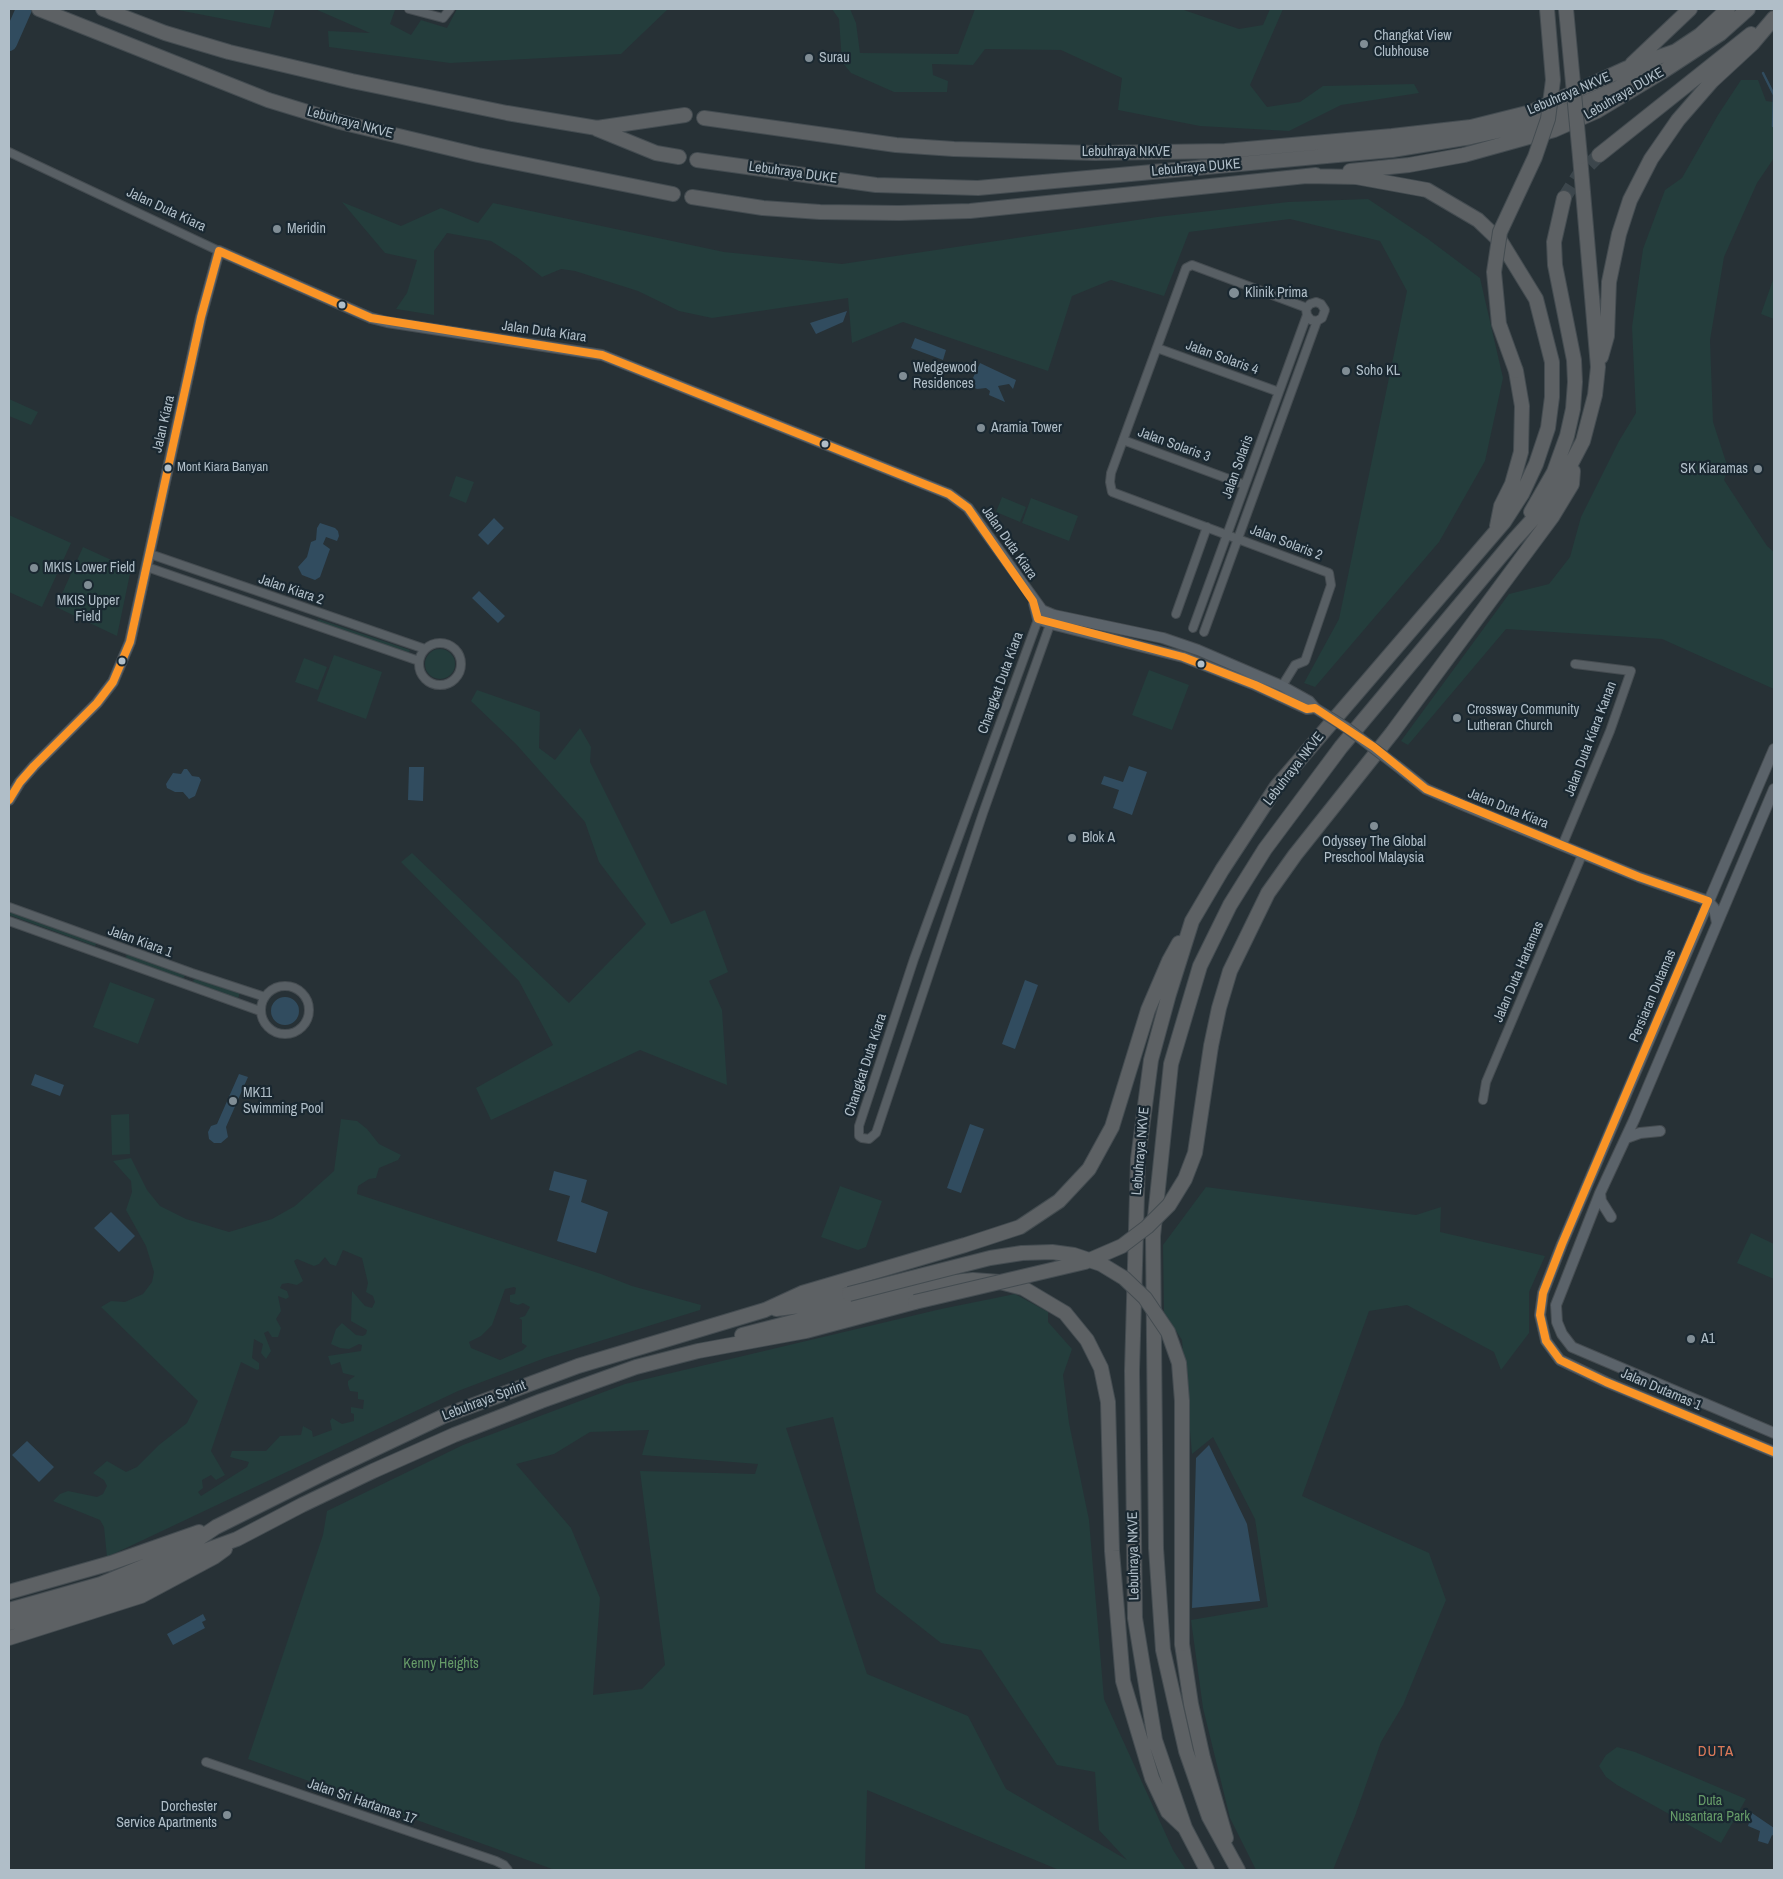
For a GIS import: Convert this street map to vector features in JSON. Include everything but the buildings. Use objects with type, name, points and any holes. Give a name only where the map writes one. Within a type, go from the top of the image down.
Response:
[{"type":"highway","name":"Lebuhraya NKVE","points":[[39,9],[268,100],[340,122],[478,155],[673,194]]},
{"type":"highway","points":[[1495,532],[1501,506],[1512,484],[1521,452],[1522,406],[1516,371],[1499,324],[1494,272],[1500,232],[1535,157],[1548,119],[1553,80],[1548,9]]},
{"type":"highway","points":[[1566,9],[1598,367]]},
{"type":"highway","points":[[1628,68],[1690,9]]},
{"type":"highway","name":"Lebuhraya DUKE","points":[[697,160],[876,185],[978,188],[1392,150],[1471,137],[1525,125],[1568,111],[1618,88],[1700,35],[1728,9]]},
{"type":"highway","name":"Lebuhraya DUKE","points":[[1306,176],[1409,165],[1464,155],[1554,130],[1597,112],[1662,72],[1720,34],[1748,9]]},
{"type":"highway","points":[[105,10],[165,33],[229,52],[361,83],[597,128],[656,154],[679,157]]},
{"type":"highway","points":[[1599,155],[1774,18]]},
{"type":"highway","points":[[1514,540],[1544,507],[1562,481],[1574,459],[1590,421],[1598,367],[1607,336],[1610,282],[1619,234],[1630,200],[1651,159],[1690,107],[1774,18]]},
{"type":"highway","name":"Lebuhraya DUKE","points":[[1628,68],[1676,51]]},
{"type":"highway","name":"Lebuhraya NKVE","points":[[704,118],[896,145],[954,149],[1095,153],[1225,151],[1392,136],[1471,126],[1531,112],[1628,68]]},
{"type":"highway","points":[[597,128],[685,115]]},
{"type":"highway","name":"Lebuhraya NKVE","points":[[1207,1870],[1185,1828],[1155,1740],[1135,1618],[1132,1371],[1138,1159],[1151,1060],[1192,921],[1277,786],[1495,532],[1522,494],[1536,464],[1548,428],[1552,397],[1552,362],[1536,299],[1501,242],[1478,220],[1427,190],[1392,182],[1356,177],[1306,176]]},
{"type":"highway","points":[[692,197],[763,208],[820,212],[900,213],[970,211],[1306,176]]},
{"type":"highway","points":[[1514,540],[1554,472],[1567,436],[1573,409],[1574,360],[1555,265],[1554,242],[1564,198]]},
{"type":"highway","points":[[698,1351],[806,1331],[915,1302],[1084,1262],[1122,1246],[1147,1227],[1169,1205],[1185,1179],[1195,1153],[1211,1046],[1219,1008],[1230,972],[1268,893],[1295,855],[1392,733],[1552,517],[1572,484],[1574,459]]},
{"type":"highway","name":"Lebuhraya NKVE","points":[[1238,1870],[1209,1817],[1186,1751],[1163,1650],[1156,1548],[1153,1236],[1171,1064],[1200,966],[1226,913],[1265,849],[1341,747],[1514,540]]},
{"type":"highway","points":[[765,1310],[802,1293],[1020,1227],[1059,1201],[1089,1169],[1112,1127],[1148,1010],[1169,961],[1192,921]]},
{"type":"highway","points":[[765,1310],[800,1306],[990,1258],[1022,1253],[1052,1252],[1074,1255],[1101,1264],[1124,1278],[1145,1298],[1168,1332],[1179,1363],[1182,1401],[1182,1644],[1191,1704],[1203,1758],[1226,1833],[1225,1846]]},
{"type":"highway","points":[[698,1351],[740,1335],[849,1306],[944,1283],[972,1280],[1000,1282],[1023,1288],[1064,1313],[1087,1340],[1101,1368],[1108,1402],[1112,1551],[1123,1681],[1152,1778],[1168,1812],[1185,1828]]},
{"type":"highway","name":"Lebuhraya Sprint","points":[[216,1527],[378,1446],[444,1416],[578,1366],[765,1310]]},
{"type":"highway","name":"Lebuhraya Sprint","points":[[237,1539],[302,1505],[454,1434],[636,1367],[698,1351]]},
{"type":"highway","points":[[9,1610],[101,1584],[152,1563],[194,1542],[216,1527]]},
{"type":"highway","points":[[9,1592],[96,1567],[216,1527]]},
{"type":"highway","points":[[9,1623],[68,1607],[145,1581],[204,1551],[237,1539]]},
{"type":"highway","points":[[9,1638],[141,1596],[214,1556],[237,1539]]},
{"type":"main road","name":"Jalan Kiara","points":[[9,800],[20,782],[97,703],[113,682],[130,642],[201,317],[219,251]]},
{"type":"main road","name":"Jalan Duta Kiara","points":[[219,251],[371,318],[602,355],[949,494],[968,508],[1033,601],[1040,615],[1052,619],[1163,638],[1191,654],[1306,709],[1315,708]]},
{"type":"main road","name":"Jalan Duta Kiara","points":[[1191,654],[1282,686],[1309,701],[1315,708],[1347,728],[1426,789],[1564,843],[1582,854],[1708,901]]},
{"type":"main road","name":"Persiaran Dutamas","points":[[1546,1341],[1540,1315],[1543,1293],[1562,1244],[1774,749]]},
{"type":"main road","points":[[1611,1217],[1601,1201],[1600,1193],[1626,1138],[1774,789]]},
{"type":"main road","points":[[1718,924],[1714,908],[1708,901],[1723,897],[1730,891]]},
{"type":"main road","points":[[1626,1138],[1640,1133],[1660,1131]]},
{"type":"main road","name":"Jalan Dutamas 1","points":[[1600,1193],[1556,1305],[1557,1322],[1562,1334],[1572,1347],[1774,1433]]},
{"type":"main road","name":"Jalan Dutamas 1","points":[[1546,1341],[1560,1360],[1774,1452]]},
{"type":"street","points":[[409,9],[443,18],[450,9]]},
{"type":"street","name":"Jalan Duta Kiara","points":[[9,152],[219,251]]},
{"type":"street","points":[[1123,440],[1186,268],[1192,265],[1307,312],[1311,320],[1317,321],[1324,315],[1324,307],[1316,302],[1307,312]]},
{"type":"street","name":"Jalan Solaris","points":[[1193,628],[1307,312]]},
{"type":"street","name":"Jalan Solaris","points":[[1204,632],[1317,321]]},
{"type":"street","name":"Jalan Solaris 4","points":[[1157,348],[1279,392]]},
{"type":"street","name":"Jalan Solaris 2","points":[[1123,440],[1111,473],[1112,492],[1328,573],[1331,585],[1305,661],[1295,665],[1282,686]]},
{"type":"street","name":"Jalan Solaris 3","points":[[1123,440],[1245,485]]},
{"type":"street","points":[[1176,614],[1207,528]]},
{"type":"street","name":"Jalan Kiara 2","points":[[150,554],[425,649]]},
{"type":"street","name":"Jalan Kiara 2","points":[[147,567],[419,660]]},
{"type":"street","name":"Changkat Duta Kiara","points":[[1040,615],[914,958],[859,1126],[859,1136],[862,1138],[869,1139],[876,1133],[983,813],[1052,619]]},
{"type":"street","points":[[438,643],[453,646],[461,658],[460,671],[457,677],[445,685],[431,683],[422,674],[419,660],[425,649],[438,643]]},
{"type":"street","name":"Jalan Duta Kiara Kanan","points":[[1564,843],[1610,731],[1631,671],[1575,664]]},
{"type":"street","name":"Jalan Duta Hartamas","points":[[1483,1100],[1486,1082],[1582,854]]},
{"type":"street","name":"Jalan Kiara 1","points":[[9,907],[264,997]]},
{"type":"street","name":"Jalan Kiara 1","points":[[9,921],[260,1011]]},
{"type":"street","points":[[277,987],[292,987],[299,991],[308,1004],[307,1020],[295,1032],[279,1034],[266,1026],[260,1011],[264,997],[277,987]]},
{"type":"street","name":"Jalan Sri Hartamas 17","points":[[206,1762],[496,1861],[504,1865],[508,1870]]},
{"type":"green space","points":[[173,9],[275,9],[270,28]]},
{"type":"green space","points":[[315,9],[395,10],[390,24],[411,35],[421,20],[447,28],[457,9],[668,9],[621,54],[450,63],[329,47],[328,31],[370,33]]},
{"type":"green space","points":[[832,9],[850,9],[856,23],[860,53],[958,54],[975,9],[1181,9],[1239,29],[1263,25],[1270,9],[1283,9],[1250,85],[1267,107],[1300,102],[1323,86],[1414,84],[1419,93],[1341,105],[1289,131],[1200,126],[1118,110],[1122,78],[1061,50],[985,49],[973,65],[932,64],[933,75],[948,81],[947,92],[894,92],[851,73],[842,62],[839,19]]},
{"type":"green space","points":[[1741,80],[1758,80],[1766,101],[1774,102],[1774,158],[1757,183],[1724,257],[1710,340],[1713,422],[1728,468],[1724,480],[1767,546],[1774,552],[1774,689],[1662,639],[1506,629],[1408,745],[1401,741],[1509,594],[1549,584],[1570,557],[1581,517],[1619,441],[1636,413],[1632,327],[1643,249],[1665,190],[1682,178],[1718,115]]},
{"type":"green space","points":[[1368,199],[1428,239],[1480,278],[1503,378],[1485,461],[1439,542],[1315,687],[1304,683],[1339,619],[1407,291],[1380,241],[1290,219],[1189,232],[1164,296],[1111,280],[1072,296],[1048,371],[903,322],[852,343],[848,298],[712,318],[679,311],[638,291],[575,271],[561,269],[542,277],[518,258],[491,241],[447,233],[434,251],[434,315],[396,309],[407,293],[417,260],[385,253],[342,202],[401,226],[441,208],[478,223],[493,203],[724,252],[842,264],[1157,217],[1288,202]]},
{"type":"green space","points":[[1774,277],[1774,319],[1761,314]]},
{"type":"green space","points":[[9,399],[38,412],[31,425],[9,416]]},
{"type":"green space","points":[[456,476],[474,482],[466,503],[449,496]]},
{"type":"green space","points":[[1002,497],[1026,507],[1020,522],[996,512]]},
{"type":"green space","points":[[1031,498],[1078,516],[1069,541],[1022,523]]},
{"type":"green space","name":"MKIS Lower Field","points":[[9,515],[71,543],[42,607],[9,592]]},
{"type":"green space","name":"MKIS Upper Field","points":[[83,547],[131,569],[117,636],[56,607]]},
{"type":"green space","points":[[318,619],[410,650],[408,654],[317,622]]},
{"type":"green space","points":[[440,649],[446,650],[454,658],[454,670],[446,678],[440,679],[434,678],[426,670],[425,664],[426,658],[434,650]]},
{"type":"green space","points":[[334,655],[382,672],[366,719],[317,701]]},
{"type":"green space","points":[[304,658],[327,667],[318,690],[295,682]]},
{"type":"green space","points":[[1149,670],[1189,685],[1172,730],[1132,715]]},
{"type":"green space","points":[[477,690],[540,712],[539,748],[555,760],[580,728],[591,747],[590,762],[671,924],[705,910],[728,972],[709,981],[722,1010],[727,1085],[640,1050],[491,1120],[476,1088],[553,1045],[519,981],[401,862],[412,853],[569,1003],[646,924],[599,862],[585,822],[516,744],[471,701]]},
{"type":"green space","points":[[9,910],[97,941],[95,946],[9,915]]},
{"type":"green space","points":[[127,952],[186,973],[183,979],[126,958]]},
{"type":"green space","points":[[195,976],[240,992],[238,999],[193,982]]},
{"type":"green space","points":[[110,982],[155,999],[138,1044],[93,1027]]},
{"type":"green space","points":[[129,1114],[130,1154],[112,1155],[111,1115]]},
{"type":"green space","points":[[341,1119],[357,1121],[367,1129],[379,1144],[401,1155],[398,1160],[379,1168],[376,1178],[369,1179],[358,1186],[357,1194],[601,1274],[632,1286],[701,1305],[700,1310],[545,1358],[458,1391],[107,1557],[104,1527],[100,1520],[53,1501],[60,1494],[68,1491],[97,1497],[103,1494],[107,1486],[104,1480],[93,1473],[107,1461],[126,1472],[137,1467],[159,1445],[187,1423],[198,1401],[101,1307],[111,1301],[125,1302],[143,1294],[152,1282],[154,1272],[146,1246],[126,1210],[132,1192],[131,1181],[113,1161],[131,1158],[147,1190],[160,1206],[186,1219],[229,1232],[272,1219],[295,1206],[334,1171]],"holes":[[[343,1250],[362,1258],[368,1283],[366,1292],[373,1296],[375,1302],[372,1308],[365,1306],[352,1291],[351,1321],[367,1330],[366,1334],[363,1336],[356,1335],[342,1323],[336,1329],[331,1344],[349,1349],[359,1344],[362,1345],[361,1351],[328,1356],[331,1365],[340,1362],[343,1373],[355,1376],[348,1381],[348,1385],[350,1391],[358,1392],[358,1399],[364,1400],[363,1409],[351,1407],[354,1421],[342,1424],[332,1418],[330,1421],[332,1430],[313,1437],[312,1431],[303,1426],[301,1435],[280,1436],[266,1451],[232,1451],[230,1457],[249,1462],[247,1467],[201,1496],[198,1492],[203,1488],[202,1480],[211,1475],[216,1480],[225,1475],[211,1451],[241,1362],[257,1370],[259,1369],[259,1363],[252,1358],[254,1339],[263,1344],[261,1353],[266,1359],[271,1351],[264,1333],[268,1331],[272,1337],[278,1337],[281,1328],[276,1319],[281,1311],[278,1296],[286,1299],[289,1297],[287,1291],[280,1288],[282,1284],[297,1285],[303,1281],[294,1261],[297,1259],[314,1266],[319,1264],[325,1257],[330,1264],[336,1266]],[[516,1288],[515,1294],[510,1295],[510,1302],[518,1305],[523,1303],[530,1307],[525,1316],[519,1318],[522,1320],[522,1343],[527,1346],[523,1350],[500,1360],[471,1348],[469,1342],[481,1336],[492,1325],[505,1289]]]},
{"type":"green space","points":[[840,1186],[882,1201],[866,1247],[858,1250],[821,1237]]},
{"type":"green space","points":[[1206,1187],[1416,1215],[1441,1207],[1440,1232],[1545,1256],[1529,1292],[1529,1333],[1501,1370],[1494,1352],[1407,1305],[1369,1311],[1302,1496],[1429,1553],[1446,1600],[1403,1705],[1381,1742],[1355,1816],[1333,1870],[1256,1870],[1230,1818],[1203,1708],[1191,1620],[1268,1607],[1255,1519],[1213,1437],[1192,1454],[1182,1340],[1164,1312],[1163,1245]]},
{"type":"green space","points":[[1751,1233],[1774,1244],[1774,1279],[1737,1263]]},
{"type":"green space","name":"Kenny Heights","points":[[1015,1294],[1048,1312],[1048,1322],[1072,1349],[1063,1375],[1069,1423],[1089,1520],[1104,1699],[1173,1850],[1186,1870],[1059,1870],[867,1790],[865,1870],[555,1870],[248,1759],[323,1535],[327,1511],[463,1445],[625,1384],[941,1309]],"holes":[[[833,1417],[876,1592],[941,1643],[981,1650],[1057,1765],[1095,1772],[1099,1830],[1127,1860],[1006,1789],[968,1716],[867,1674],[786,1428]],[[649,1430],[642,1455],[758,1464],[755,1474],[640,1471],[665,1665],[642,1689],[593,1695],[600,1598],[571,1528],[516,1464],[554,1454],[590,1432]]]},
{"type":"green space","name":"Duta Nusantara Park","points":[[1617,1747],[1635,1752],[1746,1799],[1721,1843],[1606,1777],[1599,1766],[1606,1755]]},
{"type":"water","points":[[847,311],[843,322],[816,334],[810,323]]},
{"type":"water","points":[[915,338],[946,350],[943,360],[911,348]]},
{"type":"water","points":[[980,363],[1016,380],[1013,389],[1009,384],[998,386],[1005,402],[989,395],[990,391],[986,388],[977,389],[973,387],[972,380]]},
{"type":"water","points":[[494,518],[504,528],[488,545],[478,535]]},
{"type":"water","points":[[320,523],[335,528],[339,536],[337,541],[326,537],[323,544],[330,549],[320,577],[315,580],[302,575],[298,567],[307,557],[311,542],[316,540],[317,528]]},
{"type":"water","points":[[479,591],[505,616],[498,623],[472,598]]},
{"type":"water","points":[[1129,766],[1147,772],[1132,815],[1113,808],[1119,790],[1101,784],[1104,776],[1123,782]]},
{"type":"water","points":[[409,767],[424,767],[423,801],[408,800]]},
{"type":"water","points":[[184,769],[187,769],[192,776],[199,777],[201,780],[195,796],[189,799],[183,792],[175,792],[167,788],[166,784],[173,773],[181,774]]},
{"type":"water","points":[[1025,980],[1038,985],[1015,1049],[1002,1044]]},
{"type":"water","points":[[285,997],[295,1001],[299,1011],[295,1021],[285,1025],[275,1021],[271,1011],[275,1001]]},
{"type":"water","points":[[35,1074],[64,1085],[60,1096],[31,1085]]},
{"type":"water","name":"MK11 Swimming Pool","points":[[239,1074],[248,1077],[226,1127],[228,1137],[221,1143],[214,1143],[209,1139],[208,1132],[211,1126],[217,1124]]},
{"type":"water","points":[[970,1124],[984,1129],[961,1193],[947,1188]]},
{"type":"water","points":[[554,1171],[587,1180],[581,1202],[608,1212],[596,1253],[557,1241],[570,1196],[549,1190]]},
{"type":"water","points":[[111,1212],[135,1236],[119,1252],[94,1228]]},
{"type":"water","points":[[27,1441],[54,1467],[39,1482],[12,1455]]},
{"type":"water","points":[[1209,1445],[1247,1524],[1260,1601],[1192,1608],[1196,1458]]},
{"type":"water","points":[[203,1614],[206,1620],[202,1622],[205,1628],[173,1645],[167,1634]]},
{"type":"water","points":[[1752,1813],[1774,1828],[1774,1836],[1772,1835],[1768,1844],[1758,1841],[1760,1831],[1748,1826]]},
{"type":"waterway","points":[[9,43],[24,9]]},
{"type":"waterway","points":[[1763,73],[1774,95],[1773,126]]},
{"type":"tunnel","points":[[1564,198],[1578,176],[1599,155]]},
{"type":"transit line","points":[[9,800],[20,782],[34,766],[97,703],[113,682],[130,642],[201,317],[219,251],[371,318],[602,355],[949,494],[968,508],[1033,601],[1038,619],[1183,657],[1255,685],[1307,709],[1315,708],[1374,747],[1426,789],[1639,877],[1708,901],[1562,1244],[1543,1293],[1540,1315],[1546,1341],[1560,1360],[1606,1382],[1774,1452]]},
{"type":"place","name":"Changkat View Clubhouse","points":[[1364,44]]},
{"type":"place","name":"Surau","points":[[809,58]]},
{"type":"place","name":"Meridin","points":[[277,229]]},
{"type":"place","name":"Klinik Prima","points":[[1234,293]]},
{"type":"place","name":"Soho KL","points":[[1346,371]]},
{"type":"place","name":"Wedgewood Residences","points":[[903,376]]},
{"type":"place","name":"Aramia Tower","points":[[981,428]]},
{"type":"place","name":"Mont Kiara Banyan","points":[[168,468]]},
{"type":"place","name":"SK Kiaramas","points":[[1758,469]]},
{"type":"place","name":"MKIS Lower Field","points":[[34,568]]},
{"type":"place","name":"MKIS Upper Field","points":[[88,585]]},
{"type":"place","name":"Crossway Community Lutheran Church","points":[[1457,718]]},
{"type":"place","name":"Odyssey The Global Preschool Malaysia","points":[[1374,826]]},
{"type":"place","name":"Blok A","points":[[1072,838]]},
{"type":"place","name":"MK11 Swimming Pool","points":[[233,1101]]},
{"type":"place","name":"A1","points":[[1691,1339]]},
{"type":"place","name":"Dorchester Service Apartments","points":[[227,1815]]},
{"type":"district","name":"DUTA","points":[[1716,1752]]}]
